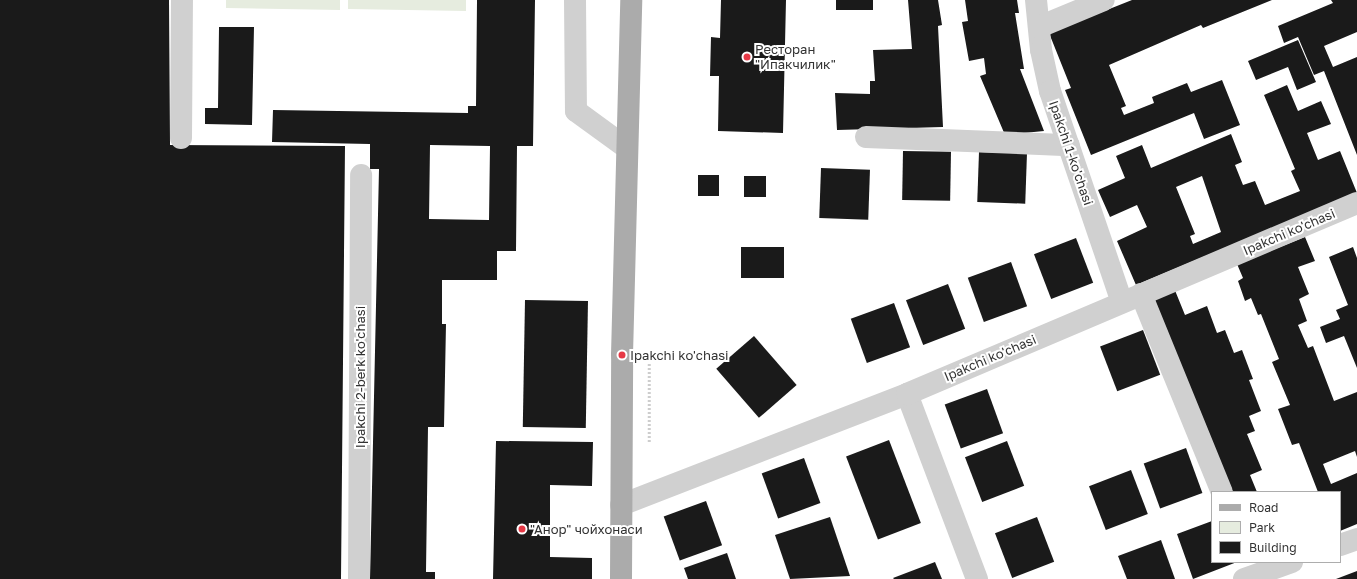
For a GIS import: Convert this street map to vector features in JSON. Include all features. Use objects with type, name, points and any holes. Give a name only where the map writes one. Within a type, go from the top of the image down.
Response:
[{"type":"main road","points":[[621,579],[627,148],[631,0]]},
{"type":"street","points":[[181,138],[182,0]]},
{"type":"street","points":[[575,0],[576,111],[627,148]]},
{"type":"street","name":"Ipakchi 1-ko'chasi","points":[[1036,0],[1048,83],[1069,145],[1132,298],[1222,491]]},
{"type":"street","points":[[1039,27],[1104,0]]},
{"type":"street","points":[[866,137],[1069,145]]},
{"type":"street","name":"Ipakchi 2-berk ko'chasi","points":[[359,579],[361,175]]},
{"type":"street","name":"Ipakchi ko'chasi","points":[[621,506],[907,394],[1357,203]]},
{"type":"street","points":[[907,394],[977,579]]},
{"type":"street","points":[[1341,545],[1357,539]]},
{"type":"street","points":[[1250,572],[1288,563]]},
{"type":"path","points":[[649,354],[649,442]]},
{"type":"green space","points":[[226,0],[340,0],[340,10],[226,8]]},
{"type":"green space","points":[[348,0],[466,0],[466,11],[348,9]]},
{"type":"building","points":[[0,0],[169,0],[170,145],[345,146],[341,579],[0,579]]},
{"type":"building","points":[[477,0],[535,0],[533,146],[517,146],[516,251],[497,251],[497,280],[442,280],[442,324],[446,324],[444,427],[428,427],[426,572],[435,572],[435,579],[370,579],[379,169],[370,169],[370,144],[272,142],[273,110],[468,113],[468,106],[476,106]],"holes":[[[430,145],[490,146],[489,220],[429,219]]]},
{"type":"building","name":"Ресторан \"Ипакчилик\"","points":[[721,0],[786,0],[783,133],[718,131],[719,76],[710,76],[711,37],[720,38]]},
{"type":"building","points":[[836,0],[873,0],[873,10],[836,10]]},
{"type":"building","points":[[908,0],[938,0],[942,25],[938,26],[943,127],[837,130],[835,93],[870,94],[870,81],[875,81],[873,50],[912,49]]},
{"type":"building","points":[[965,0],[1017,0],[1019,13],[1015,13],[1024,69],[1020,69],[1044,131],[1005,135],[980,76],[986,74],[984,58],[969,61],[962,22],[968,21]]},
{"type":"building","points":[[1132,0],[1272,0],[1203,28],[1201,25],[1109,65],[1126,106],[1121,108],[1124,115],[1154,103],[1152,97],[1187,83],[1191,92],[1222,80],[1240,125],[1204,139],[1194,113],[1091,155],[1065,90],[1071,88],[1049,33]]},
{"type":"building","points":[[1331,0],[1357,0],[1357,32],[1324,46],[1333,67],[1357,57],[1357,155],[1324,71],[1314,75],[1298,37],[1284,43],[1278,26],[1333,3]]},
{"type":"building","points":[[219,27],[254,27],[252,125],[205,124],[205,108],[218,108]]},
{"type":"building","points":[[1298,40],[1316,82],[1297,90],[1288,67],[1256,80],[1248,61]]},
{"type":"building","points":[[1287,85],[1298,111],[1321,101],[1331,124],[1307,133],[1318,160],[1340,151],[1357,193],[1136,285],[1117,241],[1147,227],[1137,205],[1110,217],[1098,190],[1125,178],[1116,156],[1142,145],[1151,168],[1231,134],[1242,162],[1235,165],[1243,185],[1255,181],[1265,205],[1300,191],[1291,171],[1295,169],[1264,95]],"holes":[[[1202,176],[1221,232],[1193,244],[1190,236],[1195,234],[1176,187]]]},
{"type":"building","points":[[903,151],[951,152],[950,201],[902,200]]},
{"type":"building","points":[[979,152],[1027,154],[1025,204],[977,202]]},
{"type":"building","points":[[821,168],[870,170],[868,220],[819,218]]},
{"type":"building","points":[[698,175],[719,175],[719,196],[698,196]]},
{"type":"building","points":[[744,176],[766,176],[766,197],[744,197]]},
{"type":"building","points":[[1305,237],[1315,261],[1298,267],[1309,294],[1299,299],[1307,321],[1298,325],[1308,348],[1313,346],[1334,401],[1357,392],[1357,457],[1355,451],[1323,464],[1331,484],[1357,473],[1357,524],[1341,531],[1341,491],[1318,491],[1299,443],[1292,445],[1278,409],[1290,405],[1272,362],[1279,359],[1261,314],[1258,315],[1251,298],[1245,301],[1238,281],[1243,278],[1237,264]]},
{"type":"building","points":[[1076,238],[1093,283],[1051,299],[1034,254]]},
{"type":"building","points":[[741,247],[784,247],[784,278],[741,278]]},
{"type":"building","points":[[1353,247],[1357,258],[1357,368],[1344,336],[1326,343],[1320,327],[1340,319],[1336,310],[1348,305],[1329,257]]},
{"type":"building","points":[[1011,262],[1027,306],[984,322],[968,278]]},
{"type":"building","points":[[948,284],[965,329],[923,345],[906,300]]},
{"type":"building","points":[[1174,288],[1185,315],[1207,306],[1217,333],[1225,330],[1234,353],[1242,350],[1253,379],[1249,380],[1261,411],[1249,416],[1255,431],[1247,434],[1262,470],[1250,475],[1257,491],[1233,491],[1149,298]]},
{"type":"building","points":[[525,300],[588,301],[586,428],[523,427]]},
{"type":"building","points":[[894,303],[910,347],[867,363],[851,319]]},
{"type":"building","points":[[1143,330],[1160,375],[1117,391],[1100,346]]},
{"type":"building","points":[[754,336],[797,385],[759,418],[716,369]]},
{"type":"building","points":[[987,389],[1003,433],[961,449],[945,404]]},
{"type":"building","points":[[889,440],[921,523],[878,540],[846,456]]},
{"type":"building","name":"\"Анор\" чойхонаси","points":[[496,441],[593,442],[592,486],[550,485],[550,557],[592,558],[592,579],[493,579]]},
{"type":"building","points":[[1007,441],[1024,486],[982,502],[965,457]]},
{"type":"building","points":[[1186,448],[1202,493],[1160,508],[1144,463]]},
{"type":"building","points":[[804,458],[820,503],[778,518],[762,473]]},
{"type":"building","points":[[1131,470],[1148,514],[1106,530],[1089,486]]},
{"type":"building","points":[[706,501],[722,545],[680,561],[664,516]]},
{"type":"building","points":[[830,517],[850,576],[790,579],[775,535]]},
{"type":"building","points":[[1037,517],[1054,562],[1012,578],[995,533]]},
{"type":"building","points":[[1211,521],[1211,563],[1234,563],[1193,579],[1177,534]]},
{"type":"building","points":[[1161,540],[1175,579],[1127,579],[1118,556]]},
{"type":"building","points":[[727,553],[736,579],[688,579],[684,568]]},
{"type":"building","points":[[935,562],[942,579],[893,578]]},
{"type":"building","points":[[1357,571],[1357,579],[1336,579]]},
{"type":"place","name":"Ресторан \"Ипакчилик\"","points":[[747,57]]},
{"type":"place","name":"Ipakchi ko'chasi","points":[[622,355]]},
{"type":"place","name":"\"Анор\" чойхонаси","points":[[522,529]]}]
